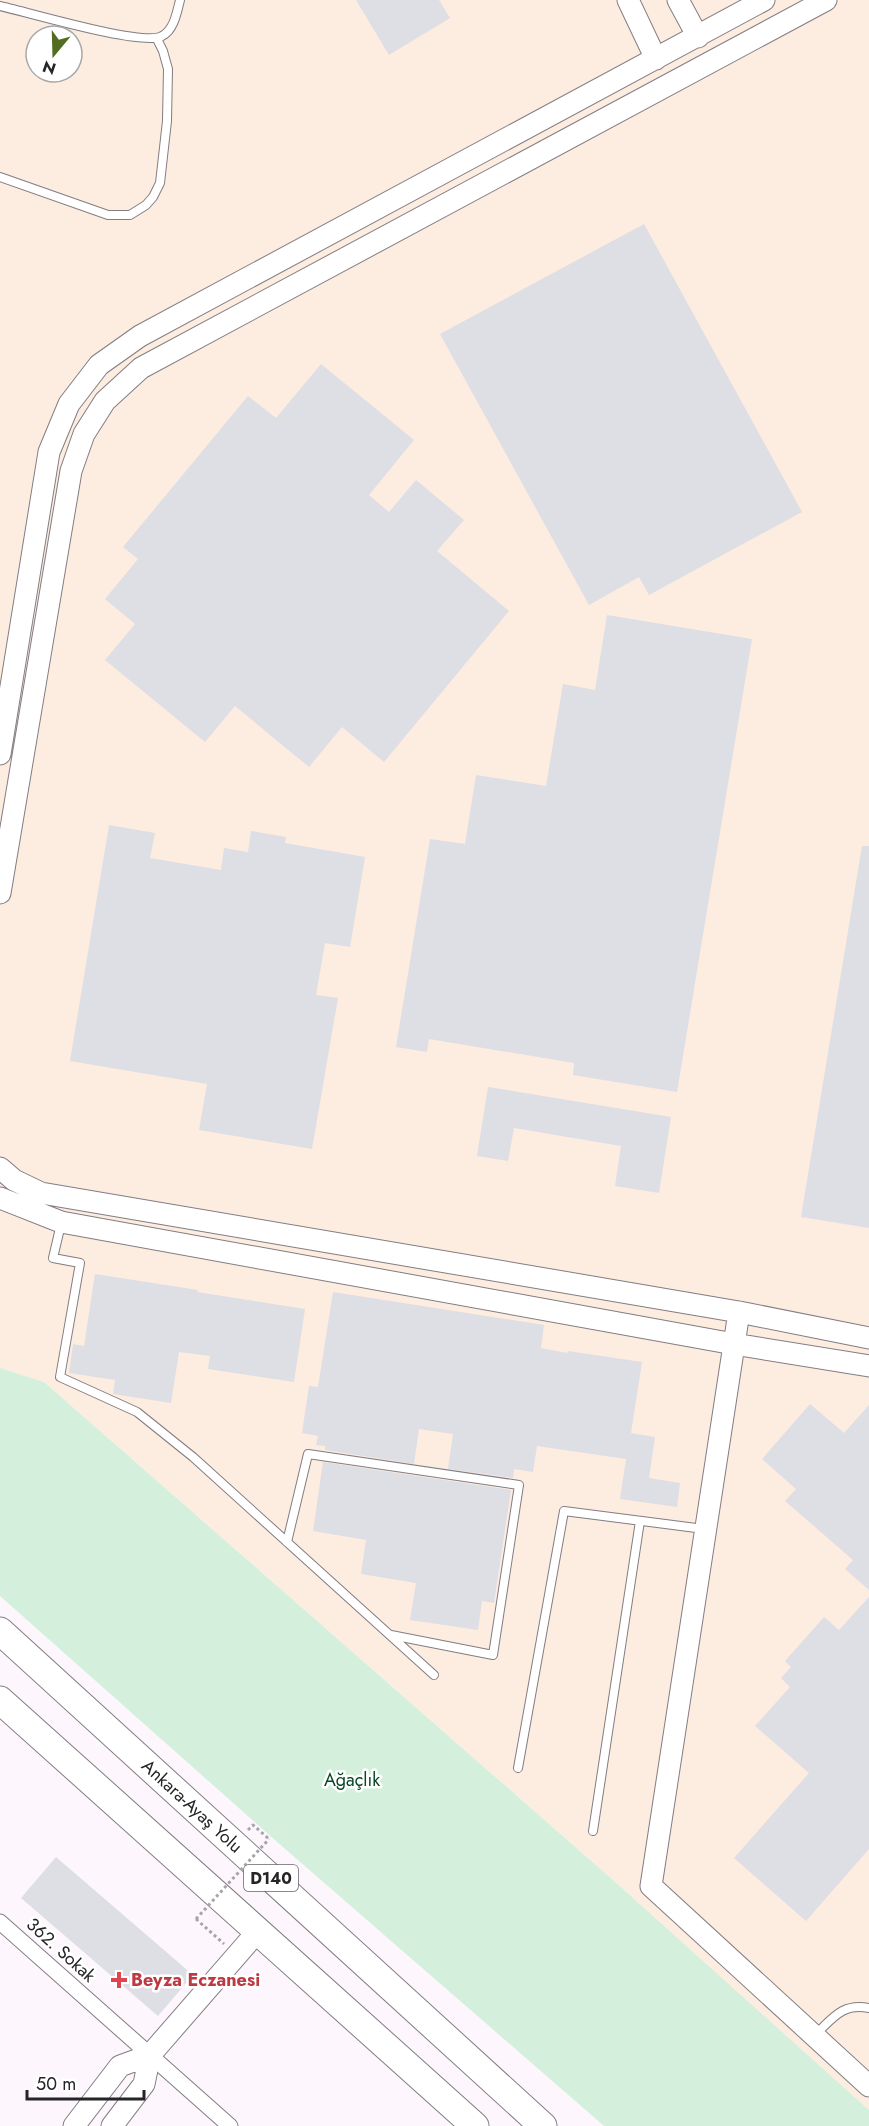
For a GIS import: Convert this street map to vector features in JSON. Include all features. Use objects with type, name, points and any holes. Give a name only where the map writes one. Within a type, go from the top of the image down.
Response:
[{"type":"highway","name":"Ankara-Ayaş Yolu","points":[[0,1631],[543,2126]]},
{"type":"highway","name":"D140","points":[[0,1700],[475,2126]]},
{"type":"street","points":[[628,0],[656,59]]},
{"type":"street","points":[[678,0],[698,37]]},
{"type":"street","points":[[0,754],[48,452],[69,404],[99,365],[140,336],[764,0]]},
{"type":"street","points":[[0,892],[71,471],[84,434],[105,401],[141,368],[826,0]]},
{"type":"street","points":[[0,1168],[14,1180],[10,1191]]},
{"type":"street","points":[[10,1191],[61,1222],[734,1344],[869,1366]]},
{"type":"street","points":[[10,1191],[41,1193],[739,1312],[869,1338]]},
{"type":"street","points":[[739,1312],[651,1886],[869,2086]]},
{"type":"street","name":"362. Sokak","points":[[0,1922],[230,2126]]},
{"type":"street","points":[[74,2126],[120,2066],[150,2055],[258,1931]]},
{"type":"street","points":[[112,2126],[144,2084],[150,2055]]},
{"type":"lane","points":[[0,6],[131,37],[157,39],[166,35],[172,25],[180,0]]},
{"type":"lane","points":[[0,177],[108,215],[130,215],[147,205],[160,183],[167,122],[168,69],[157,39]]},
{"type":"lane","points":[[61,1222],[53,1258],[80,1263],[60,1377],[136,1412],[193,1457],[434,1675]]},
{"type":"lane","points":[[287,1542],[308,1454],[519,1485],[493,1655],[389,1635]]},
{"type":"lane","points":[[518,1768],[564,1511],[705,1529]]},
{"type":"lane","points":[[593,1831],[640,1521]]},
{"type":"lane","points":[[814,2036],[834,2015],[849,2007],[869,2008]]},
{"type":"path","points":[[221,1941],[196,1919],[269,1839],[253,1825]]},
{"type":"shaded area","points":[[0,0],[869,0],[869,2110],[613,1880],[44,1382],[0,1368]]},
{"type":"green space","name":"Ağaçlık","points":[[0,1368],[44,1382],[613,1880],[869,2110],[869,2126],[604,2126],[276,1841],[0,1596]]},
{"type":"building","points":[[356,0],[439,0],[450,18],[389,55]]},
{"type":"building","points":[[644,224],[802,512],[649,595],[639,577],[589,605],[440,334]]},
{"type":"building","points":[[321,364],[414,440],[369,495],[389,512],[416,480],[464,520],[437,551],[509,611],[384,762],[342,727],[309,767],[235,706],[205,742],[105,660],[135,624],[105,599],[138,559],[123,547],[248,396],[276,418]]},
{"type":"building","points":[[607,615],[752,639],[677,1092],[573,1075],[574,1063],[429,1039],[427,1052],[396,1047],[430,839],[465,844],[476,775],[546,786],[563,684],[595,690]]},
{"type":"building","points":[[109,825],[155,833],[150,858],[221,870],[224,848],[248,852],[251,831],[286,837],[285,843],[365,857],[350,947],[325,943],[316,995],[338,998],[312,1149],[199,1130],[207,1084],[70,1061]]},
{"type":"building","points":[[862,846],[869,846],[869,1228],[801,1217]]},
{"type":"building","points":[[488,1087],[671,1117],[659,1193],[615,1186],[621,1146],[514,1128],[508,1161],[477,1156]]},
{"type":"building","points":[[95,1274],[305,1309],[294,1382],[208,1369],[210,1356],[179,1352],[171,1403],[113,1394],[115,1380],[69,1373],[73,1344],[84,1346]]},
{"type":"building","points":[[333,1292],[544,1325],[541,1348],[642,1362],[631,1433],[655,1437],[649,1478],[680,1483],[677,1507],[620,1499],[626,1459],[537,1446],[533,1472],[514,1469],[513,1478],[448,1469],[453,1434],[419,1429],[414,1464],[325,1450],[325,1446],[316,1445],[318,1436],[302,1433],[309,1386],[318,1387]]},
{"type":"building","points":[[810,1404],[844,1433],[869,1405],[869,1590],[845,1569],[853,1560],[785,1501],[796,1489],[762,1459]]},
{"type":"building","points":[[323,1462],[511,1490],[494,1603],[482,1601],[478,1630],[410,1620],[416,1583],[361,1574],[366,1540],[313,1531]]},
{"type":"building","points":[[869,1597],[869,1849],[806,1921],[734,1858],[809,1773],[755,1726],[790,1687],[781,1678],[791,1667],[785,1661],[824,1617],[839,1630]]},
{"type":"building","points":[[56,1857],[193,1975],[158,2016],[21,1898]]},
{"type":"place","name":"Beyza Eczanesi","points":[[119,1980]]}]
